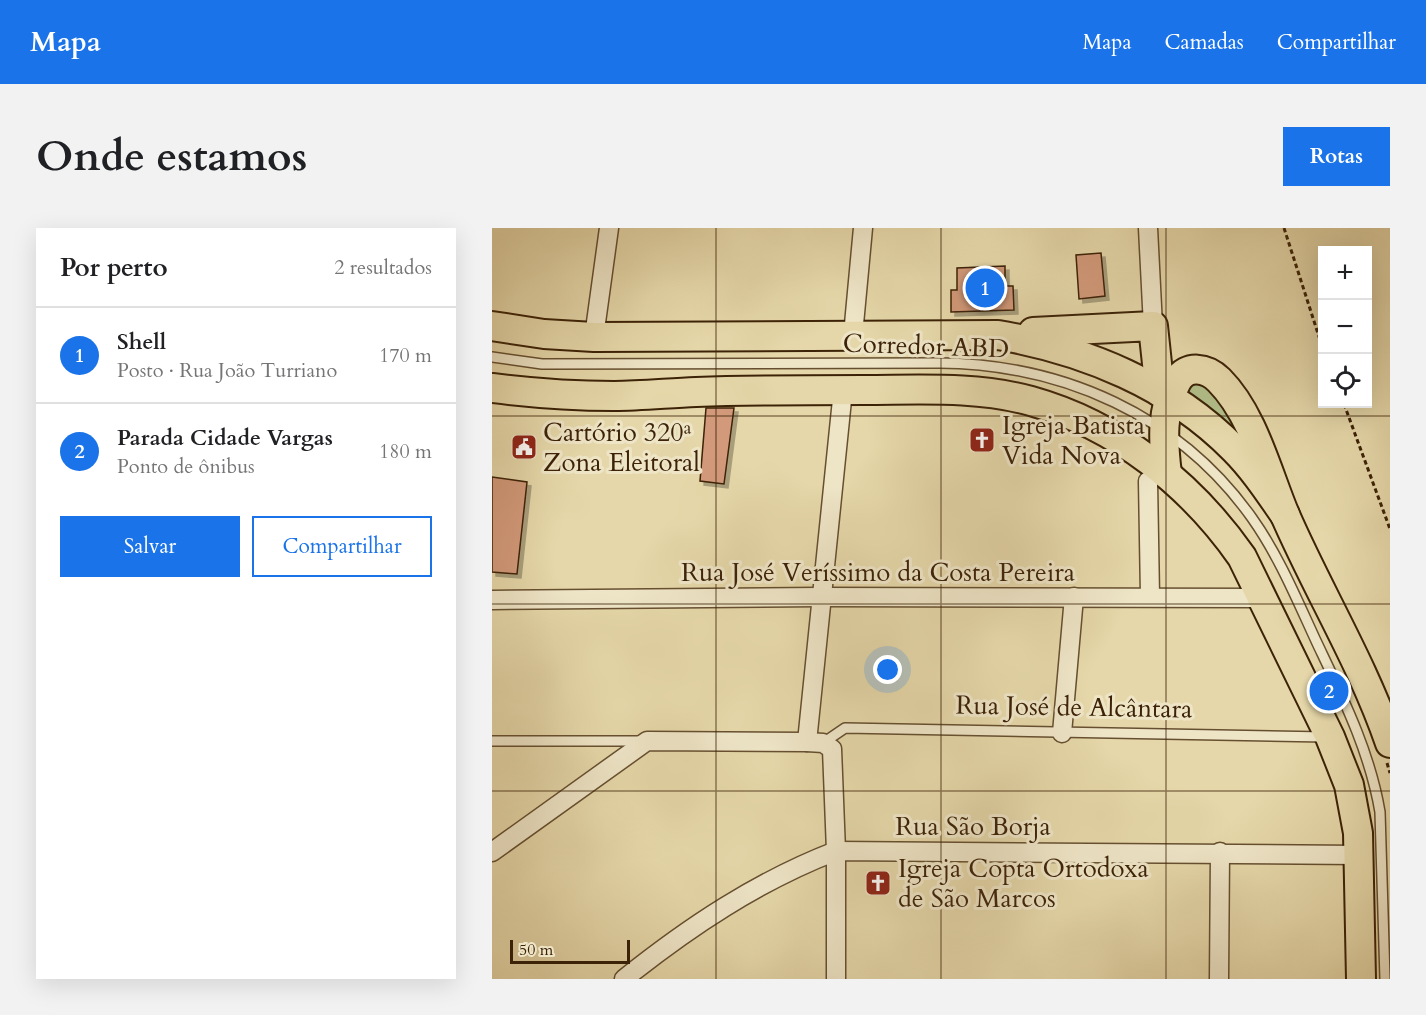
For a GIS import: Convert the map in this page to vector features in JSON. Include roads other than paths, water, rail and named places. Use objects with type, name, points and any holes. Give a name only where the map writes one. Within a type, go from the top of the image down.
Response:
[{"type":"main road","points":[[492,326],[544,334],[594,337],[998,335],[1153,326],[1164,394],[1165,431],[1157,477]]},
{"type":"main road","points":[[998,335],[1082,354],[1164,394],[1233,448],[1253,470],[1285,514]]},
{"type":"main road","points":[[1164,394],[1180,375],[1191,369],[1209,372],[1219,380],[1256,438],[1285,514],[1388,749]]},
{"type":"main road","points":[[492,388],[614,396],[843,390],[941,390],[989,393],[1029,400],[1088,422],[1134,449],[1157,477],[1226,535],[1263,598],[1330,737],[1349,785],[1359,855],[1361,979]]},
{"type":"street","points":[[594,337],[609,228]]},
{"type":"street","points":[[853,335],[862,228]]},
{"type":"street","points":[[1148,228],[1153,326]]},
{"type":"street","points":[[836,979],[836,851],[821,745],[820,597],[843,390]]},
{"type":"street","points":[[1150,596],[1157,477]]},
{"type":"street","name":"Rua José Veríssimo da Costa Pereira","points":[[492,600],[1150,596],[1263,598]]},
{"type":"street","points":[[1062,733],[1074,597]]},
{"type":"street","points":[[495,847],[647,741],[821,745]]},
{"type":"street","name":"Rua São Borja","points":[[625,979],[674,939],[746,894],[805,863],[836,851],[1220,852],[1359,855]]},
{"type":"street","points":[[1220,852],[1220,979]]},
{"type":"lane","name":"Corredor ABD","points":[[492,357],[542,364],[939,363],[999,366],[1059,379],[1087,389],[1115,401],[1165,431],[1213,471],[1239,502],[1268,543],[1360,736],[1376,787],[1380,812],[1385,979]]},
{"type":"lane","name":"Rua José de Alcântara","points":[[821,745],[844,728],[1330,737]]},
{"type":"lane","points":[[492,741],[647,741]]},
{"type":"place","name":"Shell","points":[[985,288]]},
{"type":"place","name":"Igreja Batista Vida Nova","points":[[982,440]]},
{"type":"place","name":"Cartório 320ª Zona Eleitoral","points":[[524,447]]},
{"type":"place","name":"Parada Cidade Vargas","points":[[1329,691]]},
{"type":"place","name":"Igreja Copta Ortodoxa de São Marcos","points":[[878,883]]}]
